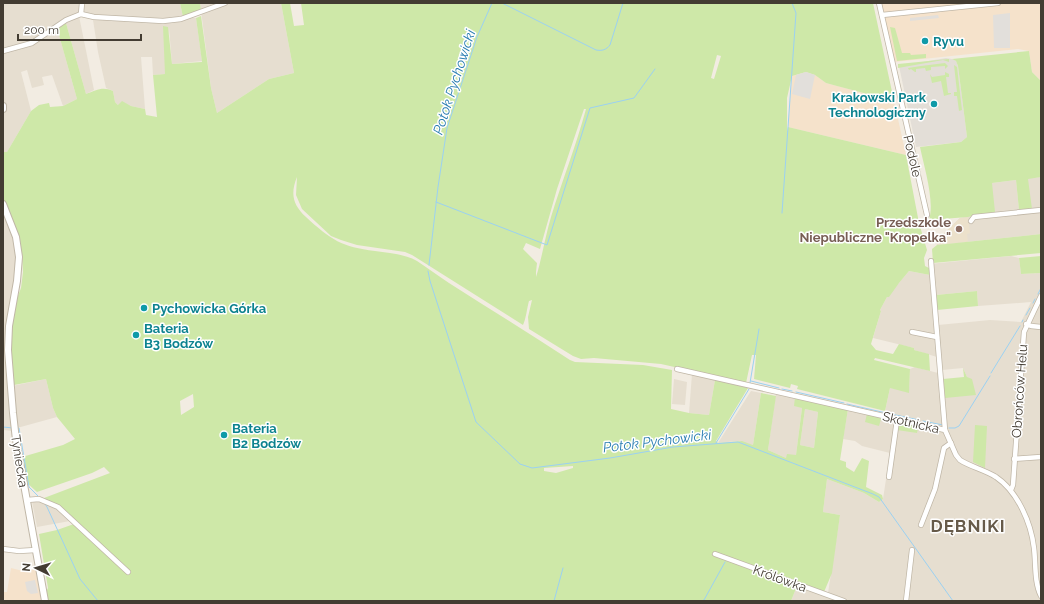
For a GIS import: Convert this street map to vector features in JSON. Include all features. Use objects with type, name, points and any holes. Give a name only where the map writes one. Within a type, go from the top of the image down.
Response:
[{"type":"street","points":[[81,14],[82,3]]},
{"type":"street","points":[[3,51],[32,43],[66,20],[81,14],[94,17],[163,21],[181,19],[225,3]]},
{"type":"street","name":"Podole","points":[[879,3],[927,216]]},
{"type":"street","points":[[882,15],[998,3]]},
{"type":"street","name":"Tyniecka","points":[[3,204],[16,237],[19,257],[17,281],[9,326],[8,350],[13,413],[45,601]]},
{"type":"street","points":[[971,221],[974,217],[1041,210]]},
{"type":"street","points":[[931,261],[945,430]]},
{"type":"street","name":"Obrońców Helu","points":[[1011,490],[1013,485],[1024,332],[1026,324],[1041,296]]},
{"type":"street","points":[[1026,324],[1041,327]]},
{"type":"street","points":[[912,332],[937,337]]},
{"type":"street","name":"Skotnicka","points":[[677,369],[945,430],[956,455],[960,460],[994,476],[1011,490],[1021,508],[1031,532],[1038,587],[1041,596]]},
{"type":"street","points":[[889,477],[897,420]]},
{"type":"street","points":[[921,525],[935,489],[944,448],[951,443]]},
{"type":"street","points":[[1014,459],[1041,457]]},
{"type":"street","points":[[27,500],[39,499],[58,507],[128,572]]},
{"type":"street","points":[[3,549],[20,551],[36,550]]},
{"type":"street","points":[[906,601],[912,550]]},
{"type":"street","name":"Królówka","points":[[715,554],[844,601]]},
{"type":"shaded area","points":[[3,3],[180,3],[183,17],[196,18],[202,61],[172,64],[169,28],[165,74],[153,75],[152,57],[141,57],[145,109],[131,106],[122,102],[119,106],[115,102],[113,91],[106,88],[93,20],[79,16],[94,90],[86,94],[66,23],[57,28],[77,99],[63,106],[52,75],[42,77],[44,85],[32,88],[27,70],[21,72],[31,111],[7,152],[3,152],[3,116],[5,108],[3,98]]},
{"type":"shaded area","points":[[200,3],[281,3],[294,73],[269,79],[217,113],[211,88]]},
{"type":"shaded area","points":[[881,3],[1041,3],[1041,81],[1032,72],[1029,51],[1018,49],[894,62]]},
{"type":"shaded area","points":[[1010,13],[1010,48],[994,48],[993,15]]},
{"type":"shaded area","points":[[938,15],[939,18],[910,21],[910,18]]},
{"type":"shaded area","points":[[946,58],[956,61],[958,66],[967,137],[961,142],[916,147],[899,66]]},
{"type":"shaded area","points":[[806,72],[815,75],[826,83],[894,101],[906,155],[788,127],[792,76]]},
{"type":"shaded area","points":[[806,72],[815,75],[810,99],[792,94],[796,75]]},
{"type":"shaded area","points":[[1041,177],[1041,234],[937,245],[936,241],[960,218],[980,215],[992,183],[1016,180],[1019,210],[1028,178]]},
{"type":"shaded area","points":[[3,210],[14,241],[17,259],[16,275],[7,323],[13,431],[3,430]]},
{"type":"shaded area","name":"Przedszkole Niepubliczne \"Kropelka\"","points":[[968,217],[970,233],[967,234],[968,242],[937,245],[936,241],[960,218]]},
{"type":"shaded area","points":[[1011,256],[1019,258],[1021,274],[1041,273],[1041,601],[791,601],[797,586],[828,593],[840,515],[823,512],[827,479],[864,493],[879,502],[883,499],[890,453],[862,446],[855,441],[843,439],[848,409],[879,417],[885,411],[890,388],[909,389],[910,369],[915,367],[938,373],[937,357],[914,350],[914,348],[873,338],[881,311],[880,310],[887,297],[909,271],[930,275],[929,264]],"holes":[[[977,291],[978,306],[1031,302],[1021,322],[990,320],[938,325],[936,295]],[[963,368],[967,377],[945,398],[942,370]]]},
{"type":"shaded area","points":[[692,374],[715,380],[709,415],[689,413]]},
{"type":"shaded area","points":[[46,379],[53,408],[57,417],[17,428],[12,386]]},
{"type":"shaded area","points":[[674,379],[687,382],[685,405],[672,404]]},
{"type":"shaded area","points":[[751,391],[761,393],[753,445],[738,441],[718,443]]},
{"type":"shaded area","points":[[776,393],[795,397],[802,408],[796,455],[786,458],[768,450]]},
{"type":"shaded area","points":[[805,409],[818,412],[814,448],[800,445]]},
{"type":"shaded area","points":[[32,501],[44,501],[58,508],[70,521],[37,527]]},
{"type":"shaded area","points":[[11,568],[23,571],[36,569],[41,601],[6,601],[3,598],[3,592],[7,592]]},
{"type":"shaded area","points":[[35,580],[38,593],[31,594],[27,591],[25,582]]},
{"type":"green space","points":[[180,3],[200,3],[201,10],[183,17]]},
{"type":"green space","points":[[281,3],[290,3],[294,26],[304,25],[301,3],[873,3],[894,101],[826,83],[815,75],[806,72],[792,76],[787,98],[787,132],[788,127],[906,155],[919,223],[927,250],[924,258],[925,266],[929,268],[930,275],[909,271],[889,297],[887,297],[880,310],[881,311],[871,344],[876,350],[893,354],[899,344],[929,354],[930,371],[875,358],[874,360],[910,369],[909,393],[890,388],[885,411],[797,389],[798,386],[791,384],[790,388],[754,379],[756,355],[752,355],[746,383],[661,364],[594,358],[581,359],[573,356],[529,329],[528,317],[532,300],[529,301],[523,325],[412,255],[405,252],[357,245],[331,236],[302,209],[296,195],[297,177],[293,194],[296,204],[302,213],[330,237],[345,245],[402,255],[417,261],[570,360],[575,362],[643,365],[672,370],[671,409],[709,415],[715,380],[748,388],[716,441],[718,443],[742,441],[753,445],[761,393],[776,396],[768,450],[786,458],[787,454],[796,455],[802,408],[794,406],[795,397],[848,409],[840,460],[846,462],[846,467],[854,472],[862,458],[869,461],[866,487],[882,495],[883,499],[879,502],[864,493],[827,479],[823,512],[840,515],[832,573],[824,592],[797,586],[791,601],[48,601],[46,592],[48,588],[39,534],[74,524],[71,519],[44,498],[110,473],[104,467],[92,473],[37,492],[26,482],[22,457],[63,445],[75,439],[57,417],[53,408],[46,379],[14,385],[10,335],[16,301],[21,288],[23,272],[22,254],[17,231],[3,199],[3,152],[7,152],[31,111],[39,105],[49,103],[50,107],[63,106],[77,99],[57,28],[66,23],[86,94],[100,89],[113,91],[115,102],[118,105],[122,101],[131,106],[145,109],[146,115],[157,117],[153,75],[165,74],[163,26],[168,27],[172,64],[202,62],[196,18],[201,16],[211,88],[217,113],[269,79],[294,73]],"holes":[[[717,55],[721,56],[714,79],[711,78]],[[584,109],[586,109],[551,217],[536,277],[537,263],[523,249],[526,243],[540,249],[557,189]],[[193,394],[194,407],[181,415],[180,401]],[[805,409],[818,412],[814,448],[800,445]],[[573,466],[573,468],[556,473],[544,471],[544,468]]]},
{"type":"green space","points":[[890,27],[895,28],[902,53],[910,53],[911,55],[926,54],[926,58],[897,61]]},
{"type":"green space","points":[[1029,51],[1032,72],[1041,81],[1041,177],[1028,179],[1032,209],[1019,210],[1016,180],[992,183],[995,212],[968,217],[929,220],[931,203],[930,194],[920,147],[961,142],[967,137],[958,66],[956,61],[952,59]]},
{"type":"green space","points":[[949,59],[949,62],[943,60],[898,68],[898,64]]},
{"type":"green space","points":[[945,63],[948,66],[945,69],[945,66],[931,67],[931,70],[926,71],[925,68],[916,69],[915,72],[911,69],[909,70],[908,68],[921,66]]},
{"type":"green space","points":[[954,65],[957,67],[962,110],[959,111],[957,96],[954,96],[954,92],[957,92]]},
{"type":"green space","points":[[945,72],[949,74],[949,77],[946,77],[948,93],[951,94],[944,96],[941,81],[932,83],[930,74],[932,77],[945,75]]},
{"type":"green space","points":[[1041,234],[1041,253],[933,263],[932,249],[937,245]]},
{"type":"green space","points":[[1041,256],[1041,273],[1021,274],[1019,258]]},
{"type":"green space","points":[[977,291],[978,306],[937,310],[936,295]]},
{"type":"green space","points":[[963,368],[967,377],[972,379],[976,395],[945,398],[943,379],[964,377]]},
{"type":"green space","points":[[867,414],[880,417],[881,419],[879,426],[865,422]]},
{"type":"green space","points":[[899,423],[913,425],[912,426],[918,428],[917,433],[897,430]]},
{"type":"green space","points":[[975,425],[987,426],[985,468],[973,462]]},
{"type":"waterway","name":"Potok Pychowicki","points":[[429,265],[438,187],[447,128],[477,37],[492,3]]},
{"type":"waterway","points":[[502,3],[596,50],[605,49],[610,45],[623,3]]},
{"type":"waterway","points":[[782,213],[796,13],[792,3]]},
{"type":"waterway","points":[[436,202],[547,245],[590,108],[634,98],[655,69]]},
{"type":"waterway","name":"Potok Pychowicki","points":[[428,271],[476,422],[520,464],[532,468],[610,458],[673,447],[738,442],[879,497],[953,601]]},
{"type":"waterway","points":[[1038,294],[1041,288]]},
{"type":"waterway","points":[[1033,303],[1035,299]]},
{"type":"waterway","points":[[1026,315],[1030,308]]},
{"type":"waterway","points":[[991,373],[1020,326]]},
{"type":"waterway","points":[[750,383],[759,329]]},
{"type":"waterway","points":[[949,428],[959,426],[990,376]]},
{"type":"waterway","points":[[751,381],[779,388]]},
{"type":"waterway","points":[[716,443],[749,389]]},
{"type":"waterway","points":[[782,389],[792,391]]},
{"type":"waterway","points":[[796,392],[844,403]]},
{"type":"waterway","points":[[847,404],[886,413]]},
{"type":"waterway","points":[[891,414],[919,420]]},
{"type":"waterway","points":[[923,421],[943,425]]},
{"type":"waterway","points":[[3,427],[13,428]]},
{"type":"waterway","points":[[18,428],[29,487],[39,497]]},
{"type":"waterway","points":[[45,504],[80,579],[98,601]]},
{"type":"waterway","points":[[702,601],[704,600],[725,562]]},
{"type":"waterway","points":[[554,601],[563,568]]},
{"type":"place","name":"Ryvu","points":[[925,41]]},
{"type":"place","name":"Krakowski Park Technologiczny","points":[[934,104]]},
{"type":"place","name":"Przedszkole Niepubliczne \"Kropelka\"","points":[[959,229]]},
{"type":"place","name":"Pychowicka Górka","points":[[144,308]]},
{"type":"place","name":"Bateria B3 Bodzów","points":[[136,335]]},
{"type":"place","name":"Bateria B2 Bodzów","points":[[224,435]]},
{"type":"district","name":"DĘBNIKI","points":[[968,526]]}]
